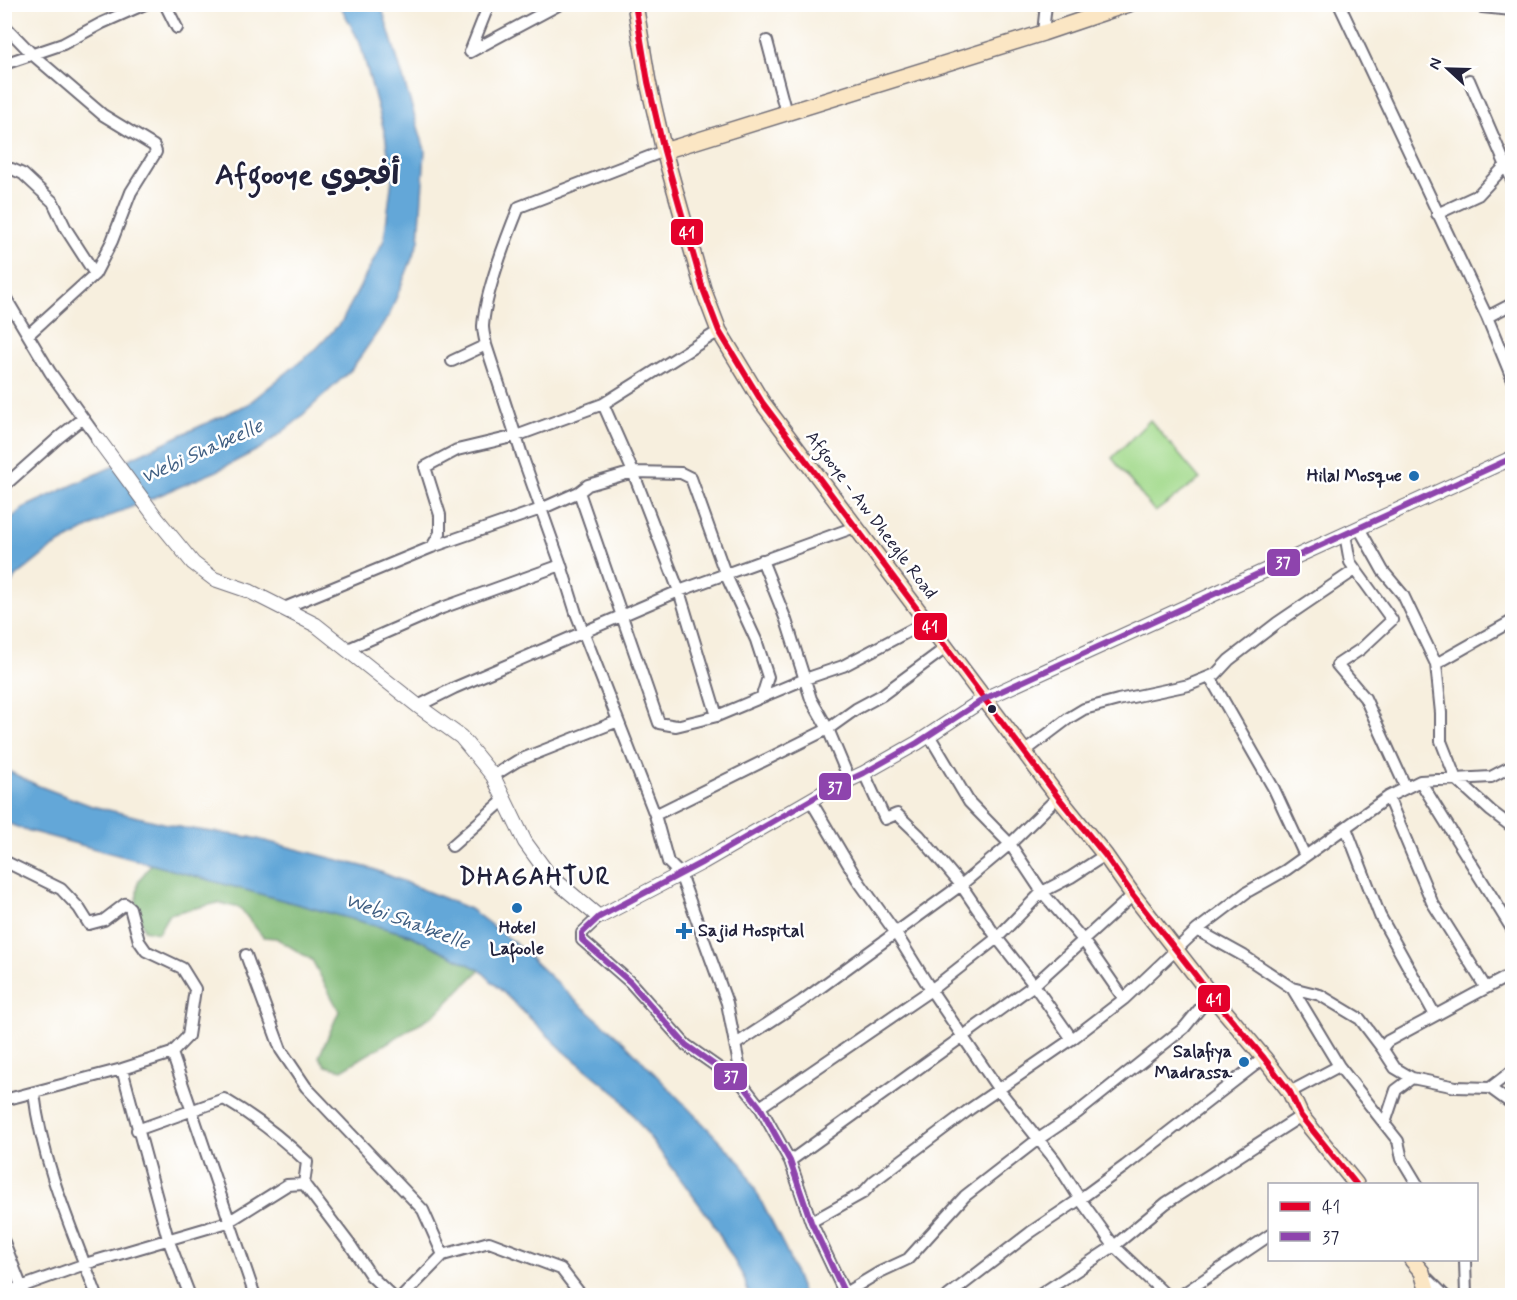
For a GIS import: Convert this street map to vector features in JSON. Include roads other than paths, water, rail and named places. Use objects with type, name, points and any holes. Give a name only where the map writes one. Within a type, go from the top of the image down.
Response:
[{"type":"main road","name":"Afgooye - Aw Dheegle Road","points":[[635,4],[648,82],[664,151],[703,290],[719,331],[762,402],[1133,895],[1290,1092],[1301,1116],[1354,1183]]},
{"type":"main road","points":[[664,151],[1129,4]]},
{"type":"main road","points":[[1413,1261],[1422,1272],[1429,1296]]},
{"type":"street","points":[[4,64],[63,44],[145,4]]},
{"type":"street","points":[[165,4],[177,28]]},
{"type":"street","points":[[489,4],[470,52],[560,4]]},
{"type":"street","points":[[1043,33],[1046,4]]},
{"type":"street","points":[[1339,4],[1487,317],[1512,378]]},
{"type":"street","points":[[1481,4],[1482,8],[1512,10]]},
{"type":"street","points":[[4,26],[33,55],[103,114],[154,146],[156,152],[131,192],[112,241],[95,274],[28,334]]},
{"type":"street","points":[[767,40],[786,113]]},
{"type":"street","points":[[1469,80],[1509,164],[1512,180]]},
{"type":"street","points":[[664,151],[519,207],[488,298],[483,326],[486,345],[576,613],[655,816],[668,862],[680,874],[727,1003],[743,1085]]},
{"type":"street","points":[[1437,214],[1478,195],[1509,164]]},
{"type":"street","points":[[12,169],[23,174],[52,202],[66,229],[95,274]]},
{"type":"street","points":[[4,295],[50,372],[157,519],[193,562],[214,579],[249,591],[316,625],[461,737],[493,776],[525,842],[549,875],[599,917]]},
{"type":"street","points":[[1487,317],[1512,304]]},
{"type":"street","points":[[432,547],[440,533],[440,515],[425,467],[457,450],[516,436],[603,404],[719,331]]},
{"type":"street","points":[[452,361],[486,345]]},
{"type":"street","points":[[603,404],[633,471],[679,591],[717,716]]},
{"type":"street","points":[[4,486],[83,418]]},
{"type":"street","points":[[1211,995],[1184,1028],[1077,1113],[1037,1140],[996,1174],[964,1196],[908,1259],[880,1272],[845,1294],[811,1222],[790,1161],[760,1107],[743,1085],[687,1045],[630,982],[582,940],[582,933],[599,917],[849,779],[864,773],[984,699],[1512,460]]},
{"type":"street","points":[[284,608],[432,547],[541,510],[579,492],[588,485],[633,471],[681,473],[691,478],[725,573],[756,640],[768,677],[762,696]]},
{"type":"street","points":[[579,492],[659,723],[676,726],[717,716],[762,696],[843,666],[927,622]]},
{"type":"street","points":[[418,706],[454,688],[679,591],[855,527]]},
{"type":"street","points":[[1359,528],[1383,571],[1403,595],[1436,664],[1441,713],[1441,741],[1456,779],[1512,827]]},
{"type":"street","points":[[1345,534],[1350,562],[1392,620],[1361,649],[1337,665],[1365,698],[1406,788]]},
{"type":"street","points":[[762,560],[786,620],[811,699],[828,729],[849,779]]},
{"type":"street","points":[[348,649],[442,608],[561,565]]},
{"type":"street","points":[[1024,752],[1084,709],[1189,685],[1210,677],[1223,669],[1229,660],[1277,623],[1355,570]]},
{"type":"street","points":[[1436,664],[1512,621]]},
{"type":"street","points":[[655,816],[828,729],[856,709],[882,695],[947,647]]},
{"type":"street","points":[[1210,677],[1274,789],[1305,856]]},
{"type":"street","points":[[493,776],[517,761],[618,721]]},
{"type":"street","points":[[929,735],[969,802],[1010,844],[1042,892],[1083,940],[1124,999]]},
{"type":"street","points":[[811,1222],[863,1192],[874,1181],[970,1109],[1072,1040],[1124,999],[1197,930],[1247,892],[1305,856],[1388,797],[1420,781],[1491,777],[1512,766]]},
{"type":"street","points":[[864,773],[885,819],[897,814],[919,835],[961,885],[1072,1040]]},
{"type":"street","points":[[1420,781],[1512,929]]},
{"type":"street","points":[[736,1044],[802,1001],[961,885],[1010,844],[1058,796]]},
{"type":"street","points":[[1388,797],[1432,902],[1486,988]]},
{"type":"street","points":[[452,846],[504,800]]},
{"type":"street","points":[[811,801],[857,879],[895,932],[931,990],[999,1090],[1055,1160],[1114,1246],[1167,1296]]},
{"type":"street","points":[[1346,828],[1380,916],[1435,1015]]},
{"type":"street","points":[[760,1107],[931,990],[997,938],[1042,892],[1105,855]]},
{"type":"street","points":[[4,861],[61,889],[79,908],[89,924],[104,920],[126,904],[130,908],[139,941],[146,951],[182,968],[195,989],[188,1036],[172,1053],[122,1069],[4,1100]]},
{"type":"street","points":[[790,1161],[1034,985],[1133,895]]},
{"type":"street","points":[[1197,930],[1244,956],[1292,988],[1320,995],[1360,1019],[1395,1068],[1412,1078],[1456,1087],[1490,1088],[1512,1104]]},
{"type":"street","points":[[246,955],[281,1050],[306,1087],[423,1210],[443,1255]]},
{"type":"street","points":[[1382,1048],[1388,1041],[1512,974]]},
{"type":"street","points":[[1292,988],[1339,1066],[1398,1141],[1402,1159],[1416,1183]]},
{"type":"street","points":[[172,1053],[255,1296]]},
{"type":"street","points":[[948,1296],[1031,1232],[1080,1199],[1264,1058]]},
{"type":"street","points":[[1290,1092],[1339,1066]]},
{"type":"street","points":[[122,1069],[168,1239],[190,1296]]},
{"type":"street","points":[[1490,1088],[1512,1071]]},
{"type":"street","points":[[1385,1123],[1396,1090],[1412,1078]]},
{"type":"street","points":[[34,1093],[38,1126],[52,1174],[97,1296]]},
{"type":"street","points":[[138,1130],[224,1099],[253,1116],[283,1138],[307,1162],[304,1184],[371,1276],[392,1296]]},
{"type":"street","points":[[1038,1296],[1114,1246],[1166,1203],[1301,1116]]},
{"type":"street","points":[[4,1293],[23,1292],[85,1264],[228,1222],[287,1185],[304,1184]]},
{"type":"street","points":[[1180,1296],[1268,1236]]},
{"type":"street","points":[[4,1242],[23,1292]]},
{"type":"street","points":[[403,1296],[443,1255],[489,1242],[561,1269],[582,1296]]},
{"type":"street","points":[[1465,1261],[1466,1296]]},
{"type":"street","points":[[1422,1272],[1445,1296]]},
{"type":"water","name":"Webi Shabeelle","points":[[340,5],[381,5],[425,150],[419,241],[389,316],[351,370],[294,423],[261,448],[217,471],[110,516],[52,548],[17,576],[5,591],[4,525],[23,508],[248,404],[317,348],[342,321],[384,240],[392,179],[385,134],[360,43]]},
{"type":"water","name":"Webi Shabeelle","points":[[4,769],[39,786],[92,806],[184,828],[250,837],[373,869],[470,909],[516,944],[577,1002],[622,1040],[742,1164],[786,1250],[803,1295],[749,1295],[744,1278],[711,1220],[619,1096],[566,1053],[480,970],[410,935],[22,829],[5,822]]},
{"type":"place","name":"Hilal Mosque","points":[[1414,476]]},
{"type":"place","name":"Hotel Lafoole","points":[[517,908]]},
{"type":"place","name":"Sajid Hospital","points":[[684,931]]},
{"type":"place","name":"Salafiya Madrassa","points":[[1244,1062]]},
{"type":"district","name":"Afgooye أفجوي","points":[[307,175]]},
{"type":"district","name":"DHAGAHTUR","points":[[535,877]]}]
